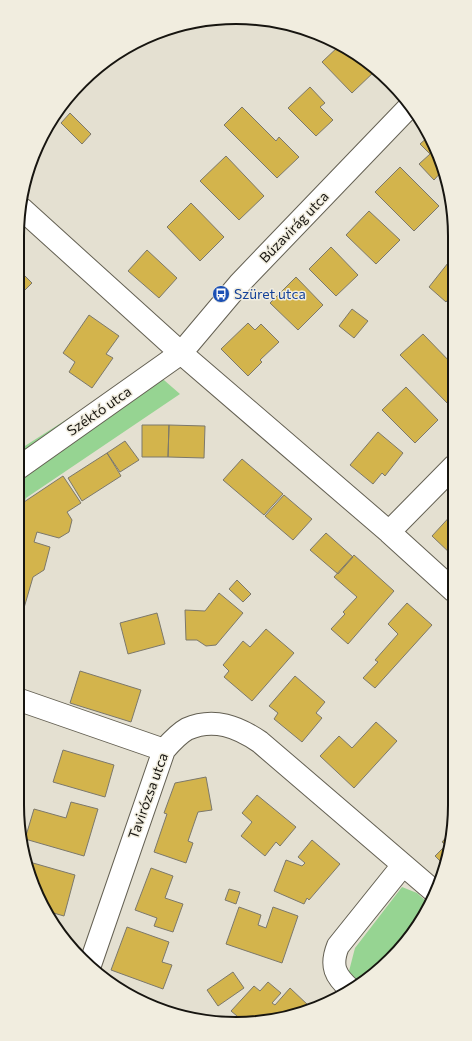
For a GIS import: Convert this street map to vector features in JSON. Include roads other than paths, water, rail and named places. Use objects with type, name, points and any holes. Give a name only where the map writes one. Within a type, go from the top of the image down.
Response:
[{"type":"street","name":"Búzavirág utca","points":[[181,353],[240,283],[406,110]]},
{"type":"street","points":[[25,212],[181,353],[389,532],[448,586]]},
{"type":"street","name":"Széktó utca","points":[[24,464],[181,353]]},
{"type":"street","points":[[389,532],[448,472]]},
{"type":"street","points":[[24,701],[164,750]]},
{"type":"street","name":"Tavirózsa utca","points":[[92,960],[164,750],[182,733],[188,729],[199,726],[221,724],[249,734],[431,889]]},
{"type":"street","points":[[346,986],[336,974],[334,966],[338,946],[403,865]]},
{"type":"place","name":"Szüret utca","points":[[221,294]]}]
